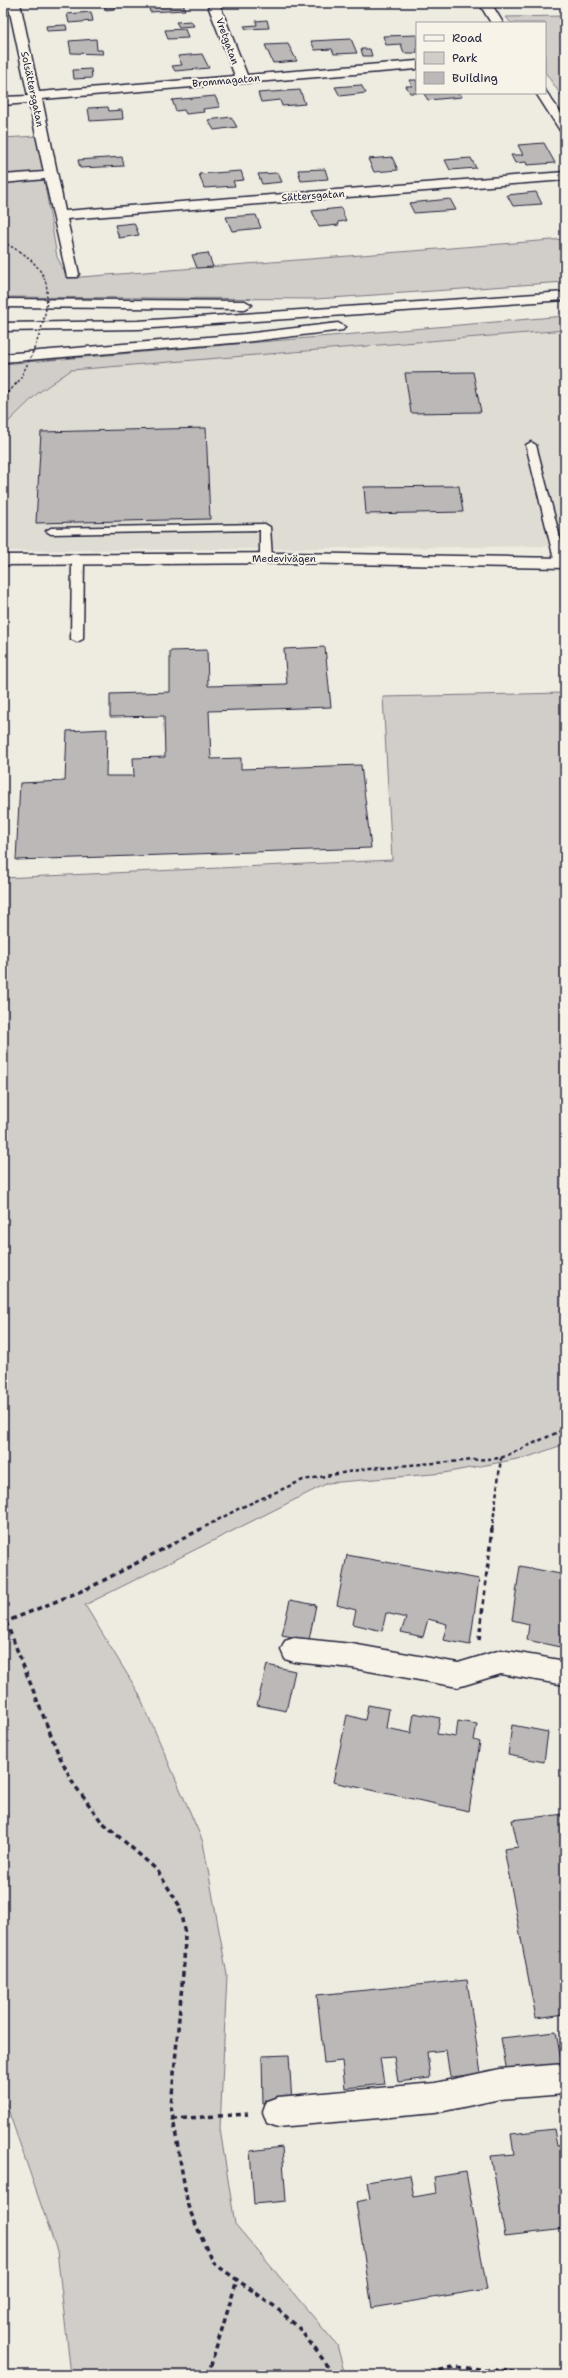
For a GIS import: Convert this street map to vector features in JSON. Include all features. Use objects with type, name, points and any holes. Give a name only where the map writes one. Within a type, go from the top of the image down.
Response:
[{"type":"main road","name":"Solsättersgatan","points":[[14,3],[61,215],[72,274]]},
{"type":"main road","name":"Vretgatan","points":[[213,3],[242,79]]},
{"type":"main road","points":[[485,3],[496,22]]},
{"type":"main road","name":"Brommagatan","points":[[3,101],[35,97],[416,65]]},
{"type":"main road","points":[[543,94],[565,129]]},
{"type":"main road","points":[[3,178],[52,175]]},
{"type":"main road","name":"Sättersgatan","points":[[61,215],[565,176]]},
{"type":"main road","points":[[3,336],[138,332],[459,308],[565,296]]},
{"type":"main road","points":[[3,302],[459,308]]},
{"type":"main road","points":[[3,327],[138,325],[565,303]]},
{"type":"main road","points":[[3,358],[244,338],[356,324],[459,308]]},
{"type":"main road","name":"Medevivägen","points":[[3,560],[266,558],[563,563]]},
{"type":"main road","points":[[294,1650],[352,1656],[458,1675],[501,1662],[565,1673]]},
{"type":"main road","points":[[278,2112],[435,2098],[500,2084],[565,2079]]},
{"type":"lane","points":[[531,446],[563,563]]},
{"type":"lane","points":[[51,531],[265,527],[266,558]]},
{"type":"lane","points":[[77,639],[78,559]]},
{"type":"path","points":[[3,242],[33,261],[42,274],[47,286],[42,326],[26,367],[18,382],[3,397]]},
{"type":"path","points":[[335,2375],[298,2327],[274,2306],[212,2262],[188,2206],[171,2107],[175,2046],[184,1962],[185,1934],[179,1905],[157,1870],[101,1821],[73,1783],[58,1753],[4,1623],[91,1587],[240,1508],[303,1480],[370,1468],[501,1458],[565,1429]]},
{"type":"path","points":[[475,1670],[501,1458]]},
{"type":"path","points":[[173,2119],[278,2112]]},
{"type":"path","points":[[208,2375],[237,2280]]},
{"type":"path","points":[[422,2375],[453,2367],[508,2371],[523,2375]]},
{"type":"shaded area","points":[[565,330],[565,546],[3,551],[4,426],[38,393],[71,370]]},
{"type":"green space","points":[[565,16],[565,101],[546,73],[546,22],[510,22],[506,17]]},
{"type":"green space","points":[[37,136],[57,257],[68,278],[565,239],[565,282],[316,299],[3,297],[3,138]]},
{"type":"green space","points":[[565,316],[565,330],[71,370],[38,393],[4,426],[3,433],[3,364]]},
{"type":"green space","points":[[565,693],[565,1444],[528,1457],[444,1473],[328,1483],[85,1605],[138,1692],[203,1842],[227,1975],[220,2129],[235,2224],[337,2345],[345,2375],[71,2375],[57,2251],[3,2095],[3,878],[392,860],[383,697]]},
{"type":"building","points":[[105,3],[115,3],[115,9],[105,10]]},
{"type":"building","points":[[183,3],[185,10],[150,12],[148,5]]},
{"type":"building","points":[[91,12],[93,21],[69,23],[67,14]]},
{"type":"building","points":[[267,20],[269,28],[246,29],[244,26],[257,25],[256,21]]},
{"type":"building","points":[[191,21],[194,26],[179,27],[176,22]]},
{"type":"building","points":[[66,25],[67,30],[47,31],[46,26]]},
{"type":"building","points":[[185,29],[188,38],[168,39],[165,30]]},
{"type":"building","points":[[416,35],[416,53],[404,53],[401,44],[386,45],[383,36]]},
{"type":"building","points":[[96,39],[97,50],[102,50],[103,54],[71,53],[69,41]]},
{"type":"building","points":[[351,39],[357,53],[334,54],[332,49],[315,50],[311,41]]},
{"type":"building","points":[[288,44],[297,61],[273,63],[265,45]]},
{"type":"building","points":[[361,49],[370,49],[372,56],[363,56]]},
{"type":"building","points":[[202,54],[209,68],[175,71],[172,66],[182,65],[178,56]]},
{"type":"building","points":[[91,69],[92,78],[74,79],[73,70]]},
{"type":"building","points":[[409,80],[416,80],[416,93],[410,93],[406,86],[412,86]]},
{"type":"building","points":[[361,85],[366,93],[340,96],[335,87]]},
{"type":"building","points":[[300,90],[305,104],[282,106],[280,100],[261,102],[258,93]]},
{"type":"building","points":[[424,94],[460,94],[462,97],[428,100]]},
{"type":"building","points":[[215,96],[220,107],[203,109],[204,112],[186,114],[184,110],[176,111],[172,100]]},
{"type":"building","points":[[108,107],[109,111],[122,110],[123,119],[90,121],[88,108]]},
{"type":"building","points":[[231,117],[237,127],[214,130],[208,120]]},
{"type":"building","points":[[544,143],[555,163],[527,165],[526,162],[515,163],[511,155],[523,155],[518,145]]},
{"type":"building","points":[[122,157],[124,166],[80,168],[78,160]]},
{"type":"building","points":[[392,157],[398,170],[374,172],[368,159]]},
{"type":"building","points":[[471,158],[476,168],[450,170],[445,160]]},
{"type":"building","points":[[325,169],[328,179],[301,181],[298,170]]},
{"type":"building","points":[[241,171],[244,180],[233,181],[235,186],[204,188],[199,174]]},
{"type":"building","points":[[278,173],[282,182],[262,184],[258,174]]},
{"type":"building","points":[[536,192],[542,204],[513,206],[507,195]]},
{"type":"building","points":[[450,199],[456,210],[414,213],[409,203]]},
{"type":"building","points":[[341,208],[346,221],[338,222],[339,225],[319,227],[312,211]]},
{"type":"building","points":[[256,215],[261,228],[232,231],[226,217]]},
{"type":"building","points":[[134,223],[139,235],[119,238],[115,225]]},
{"type":"building","points":[[208,253],[213,267],[197,268],[192,255]]},
{"type":"building","points":[[473,372],[481,412],[411,413],[405,373]]},
{"type":"building","points":[[206,428],[210,519],[36,523],[41,432]]},
{"type":"building","points":[[459,486],[463,512],[366,514],[364,487]]},
{"type":"building","points":[[325,647],[331,707],[209,711],[211,759],[241,758],[241,769],[361,765],[371,848],[16,860],[20,783],[65,781],[67,731],[107,729],[106,776],[134,776],[133,758],[165,757],[164,716],[110,717],[110,694],[170,692],[170,651],[207,650],[208,686],[287,684],[284,649]]},
{"type":"building","points":[[347,1555],[479,1579],[470,1645],[443,1640],[447,1624],[428,1619],[423,1637],[401,1632],[406,1618],[386,1613],[382,1631],[353,1624],[356,1610],[337,1605]]},
{"type":"building","points":[[520,1566],[565,1575],[565,1631],[562,1630],[560,1647],[527,1640],[529,1624],[512,1620]]},
{"type":"building","points":[[290,1600],[316,1605],[309,1640],[282,1635]]},
{"type":"building","points":[[267,1665],[295,1671],[286,1711],[257,1705]]},
{"type":"building","points":[[368,1705],[389,1709],[386,1728],[411,1733],[414,1713],[440,1718],[437,1734],[456,1737],[458,1721],[477,1724],[474,1740],[480,1742],[469,1811],[333,1782],[347,1715],[365,1720]]},
{"type":"building","points":[[512,1725],[548,1732],[544,1762],[508,1755]]},
{"type":"building","points":[[565,1814],[565,2014],[536,2018],[504,1849],[518,1847],[512,1820]]},
{"type":"building","points":[[467,1980],[481,2074],[450,2077],[446,2050],[427,2052],[430,2078],[398,2082],[394,2057],[380,2058],[384,2084],[345,2088],[342,2061],[324,2063],[317,1995]]},
{"type":"building","points":[[556,2032],[563,2072],[508,2078],[501,2038]]},
{"type":"building","points":[[289,2055],[292,2103],[263,2104],[262,2056]]},
{"type":"building","points":[[554,2129],[557,2146],[565,2145],[565,2229],[505,2236],[491,2156],[514,2154],[511,2134]]},
{"type":"building","points":[[282,2147],[286,2201],[254,2204],[250,2151]]},
{"type":"building","points":[[466,2172],[487,2289],[372,2308],[356,2202],[370,2199],[367,2182],[410,2175],[414,2197],[436,2193],[434,2177]]}]
